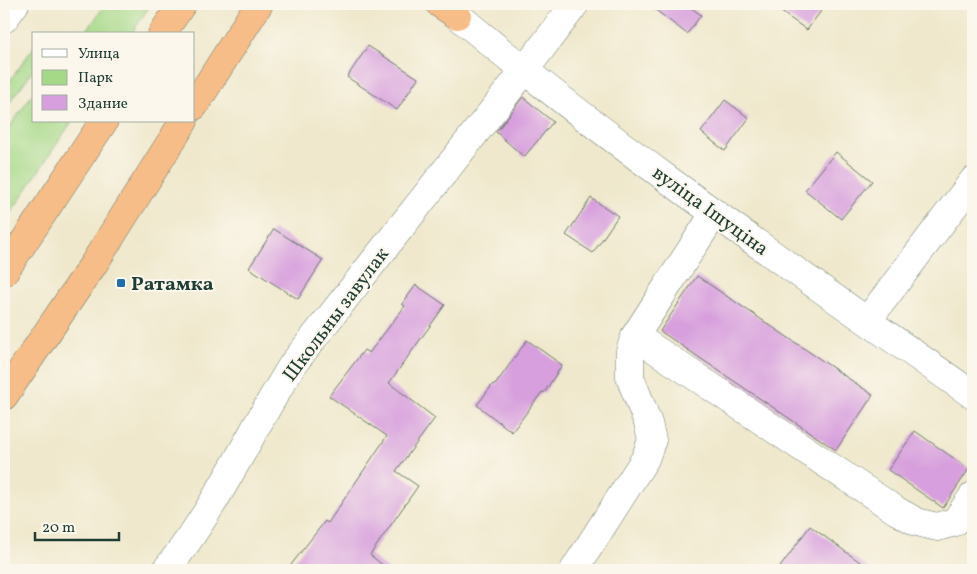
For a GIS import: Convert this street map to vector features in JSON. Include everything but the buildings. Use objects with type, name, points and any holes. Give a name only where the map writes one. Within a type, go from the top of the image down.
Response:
[{"type":"highway","points":[[163,32],[182,4]]},
{"type":"highway","points":[[195,104],[259,4]]},
{"type":"highway","points":[[4,272],[103,122]]},
{"type":"highway","points":[[4,396],[93,265],[183,122]]},
{"type":"highway","points":[[4,243],[27,224],[56,192]]},
{"type":"street","points":[[4,19],[15,4]]},
{"type":"street","name":"Школьны завулак","points":[[166,570],[183,549],[233,470],[293,364],[575,4]]},
{"type":"street","name":"вуліца Ішуціна","points":[[449,7],[524,71],[714,214],[973,395]]},
{"type":"street","points":[[867,321],[973,181]]},
{"type":"street","points":[[574,570],[644,459],[652,440],[648,423],[630,377],[630,352],[635,336],[714,214]]},
{"type":"street","points":[[635,336],[897,511],[917,522],[937,527],[955,522],[973,496]]},
{"type":"green space","points":[[106,4],[151,4],[132,32],[85,32]]},
{"type":"green space","points":[[32,50],[32,72],[4,110],[4,89]]},
{"type":"green space","points":[[32,95],[32,122],[71,122],[4,223],[4,135]]},
{"type":"place","name":"Ратамка","points":[[121,283]]}]
